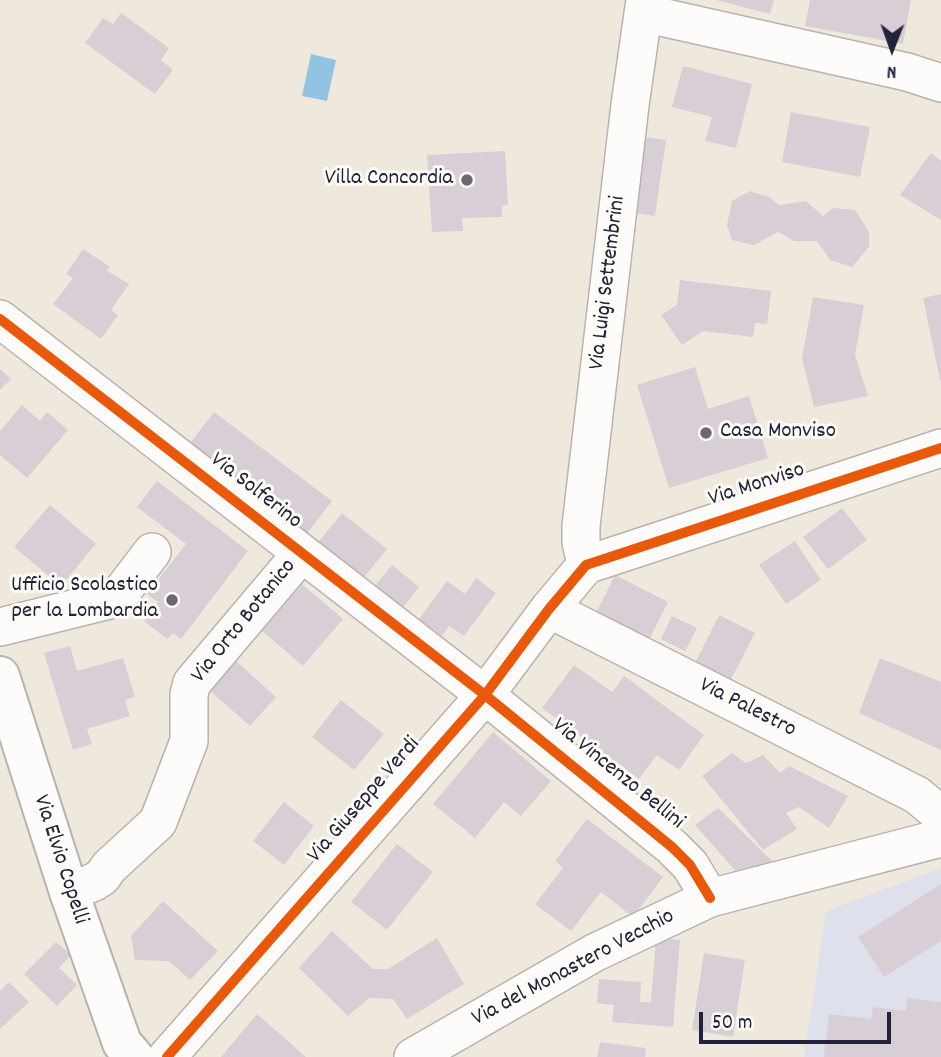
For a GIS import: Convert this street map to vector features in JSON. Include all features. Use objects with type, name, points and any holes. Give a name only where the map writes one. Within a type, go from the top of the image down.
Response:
[{"type":"main road","name":"Via Elvio Copelli","points":[[0,677],[9,737],[69,892],[125,1052]]},
{"type":"street","points":[[644,7],[941,83]]},
{"type":"street","name":"Via Luigi Settembrini","points":[[586,565],[581,526],[644,7]]},
{"type":"street","name":"Via Solferino","points":[[0,319],[485,695]]},
{"type":"street","name":"Via Monviso","points":[[586,565],[941,448]]},
{"type":"street","points":[[0,627],[117,598],[152,552]]},
{"type":"street","name":"Via Orto Botanico","points":[[69,892],[102,877],[109,867],[158,822],[189,741],[189,694],[192,683],[301,554]]},
{"type":"street","name":"Via Giuseppe Verdi","points":[[167,1057],[485,695],[586,565]]},
{"type":"street","name":"Via Palestro","points":[[550,609],[917,796],[941,815]]},
{"type":"street","name":"Via Vincenzo Bellini","points":[[485,695],[672,847],[690,864],[710,898]]},
{"type":"street","name":"Via del Monastero Vecchio","points":[[413,1057],[594,953],[710,898],[941,838]]},
{"type":"shaded area","points":[[941,868],[941,1057],[804,1057],[826,911]]},
{"type":"water","points":[[311,54],[336,60],[327,101],[302,96]]},
{"type":"building","points":[[716,0],[774,0],[770,14]]},
{"type":"building","points":[[810,0],[911,0],[903,44],[805,26]]},
{"type":"building","points":[[121,13],[169,48],[161,60],[173,70],[155,94],[85,43],[103,18],[113,24]]},
{"type":"building","points":[[683,66],[752,84],[736,148],[705,141],[712,117],[672,107]]},
{"type":"building","points":[[791,112],[870,127],[860,177],[782,162]]},
{"type":"building","points":[[639,136],[666,140],[655,216],[627,212]]},
{"type":"building","name":"Villa Concordia","points":[[505,151],[508,204],[502,206],[502,217],[462,218],[463,231],[432,232],[427,155]]},
{"type":"building","points":[[931,153],[941,161],[941,220],[900,195]]},
{"type":"building","points":[[750,191],[769,197],[779,205],[806,201],[823,216],[833,208],[855,210],[869,232],[869,247],[852,267],[830,260],[817,241],[794,241],[778,232],[754,245],[732,240],[727,225],[732,201]]},
{"type":"building","points":[[83,249],[110,267],[107,271],[129,284],[111,310],[118,315],[101,339],[53,304],[73,278],[66,274]]},
{"type":"building","points":[[680,280],[771,291],[767,324],[755,323],[753,337],[703,331],[682,345],[661,315],[677,305]]},
{"type":"building","points":[[941,294],[941,380],[940,380],[923,298]]},
{"type":"building","points":[[813,297],[864,305],[855,355],[868,396],[814,407],[802,358]]},
{"type":"building","name":"Casa Monviso","points":[[695,367],[708,409],[749,396],[768,458],[669,488],[637,385]]},
{"type":"building","points":[[0,369],[11,379],[0,390]]},
{"type":"building","points":[[22,405],[40,421],[47,412],[68,430],[27,478],[0,455],[0,431]]},
{"type":"building","points":[[214,412],[332,501],[305,536],[187,447]]},
{"type":"building","points":[[157,481],[248,551],[181,639],[173,633],[167,639],[144,621],[158,602],[147,594],[186,544],[137,507]]},
{"type":"building","points":[[50,505],[96,544],[61,586],[14,547]]},
{"type":"building","points":[[842,508],[867,540],[828,569],[803,537]]},
{"type":"building","points":[[342,513],[387,549],[361,581],[316,545]]},
{"type":"building","points":[[795,541],[821,580],[786,604],[759,565]]},
{"type":"building","points":[[392,565],[419,587],[400,611],[372,589]]},
{"type":"building","points":[[615,575],[668,602],[647,644],[594,617]]},
{"type":"building","points":[[476,578],[496,593],[464,636],[449,626],[442,636],[419,619],[447,581],[465,594]]},
{"type":"building","points":[[302,584],[343,619],[303,666],[262,631]]},
{"type":"building","points":[[719,615],[755,633],[729,683],[694,665]]},
{"type":"building","points":[[672,616],[697,628],[685,651],[661,639]]},
{"type":"building","points":[[70,646],[77,671],[123,658],[135,697],[125,700],[130,716],[87,729],[92,744],[73,750],[44,653]]},
{"type":"building","points":[[880,658],[941,682],[941,750],[859,713]]},
{"type":"building","points":[[236,661],[276,697],[250,726],[209,690]]},
{"type":"building","points":[[574,665],[612,692],[624,676],[704,735],[679,770],[657,755],[639,779],[542,708]]},
{"type":"building","points":[[341,700],[384,734],[354,770],[312,737]]},
{"type":"building","points":[[493,732],[551,781],[521,816],[504,802],[475,838],[433,804]]},
{"type":"building","points":[[732,753],[746,763],[763,755],[780,773],[789,766],[848,796],[829,828],[799,807],[786,813],[797,829],[763,850],[702,776]]},
{"type":"building","points":[[284,802],[314,826],[284,865],[253,841]]},
{"type":"building","points":[[718,808],[779,868],[741,877],[695,825]]},
{"type":"building","points":[[587,819],[663,877],[633,917],[601,892],[571,931],[535,904],[563,868],[555,861]]},
{"type":"building","points":[[397,844],[433,872],[387,930],[351,902]]},
{"type":"building","points":[[941,884],[941,941],[884,977],[858,937]]},
{"type":"building","points":[[163,901],[218,951],[190,980],[169,961],[135,960],[131,936]]},
{"type":"building","points":[[332,931],[373,969],[388,969],[437,938],[464,984],[407,1019],[393,999],[369,998],[348,1016],[299,968]]},
{"type":"building","points":[[656,938],[680,940],[673,1027],[612,1022],[614,1005],[597,1003],[599,979],[641,982],[640,1002],[651,1002]]},
{"type":"building","points":[[56,942],[71,955],[59,968],[77,985],[57,1006],[24,974]]},
{"type":"building","points":[[704,953],[745,960],[733,1037],[692,1030]]},
{"type":"building","points":[[9,982],[29,1002],[0,1029],[0,991]]},
{"type":"building","points":[[907,998],[941,1002],[941,1057],[824,1057],[829,1014],[871,1019],[873,1007],[906,1011]]},
{"type":"building","points":[[257,1014],[306,1057],[221,1057]]},
{"type":"building","points":[[600,1042],[646,1048],[645,1057],[597,1057]]},
{"type":"cycle path","points":[[0,319],[485,695],[672,847],[690,865],[710,898]]},
{"type":"cycle path","points":[[167,1057],[485,695],[549,609],[586,565],[941,448]]},
{"type":"place","name":"Villa Concordia","points":[[467,180]]},
{"type":"place","name":"Casa Monviso","points":[[706,433]]},
{"type":"place","name":"Ufficio Scolastico per la Lombardia","points":[[172,600]]}]
